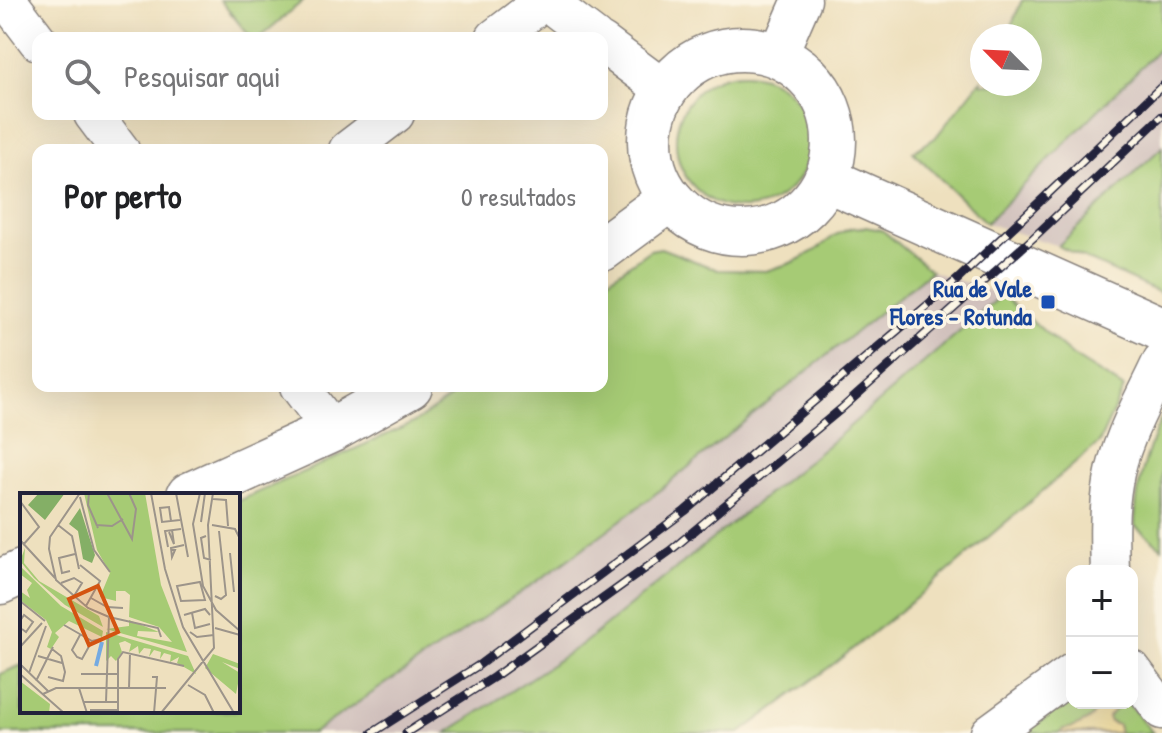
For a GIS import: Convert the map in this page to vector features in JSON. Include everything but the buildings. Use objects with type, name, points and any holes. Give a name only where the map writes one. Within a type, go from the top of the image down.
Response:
[{"type":"street","points":[[7,0],[32,33]]},
{"type":"street","points":[[503,32],[545,0],[587,32]]},
{"type":"street","points":[[778,55],[802,0]]},
{"type":"street","points":[[608,47],[665,90]]},
{"type":"street","points":[[736,49],[778,55],[802,71],[821,93],[827,107],[832,121],[834,150],[826,179],[814,199],[797,215],[777,227],[753,233],[730,233],[707,227],[687,215],[670,199],[652,164],[651,126],[665,90],[696,61],[715,53],[736,49]]},
{"type":"street","points":[[98,120],[116,144]]},
{"type":"street","points":[[356,144],[387,120]]},
{"type":"street","points":[[826,179],[1162,329]]},
{"type":"street","points":[[608,245],[670,199]]},
{"type":"street","points":[[1110,565],[1109,510],[1113,480],[1122,448],[1162,361]]},
{"type":"street","points":[[304,392],[332,430]]},
{"type":"street","points":[[193,493],[332,430],[399,392]]},
{"type":"street","points":[[0,582],[20,573]]},
{"type":"street","points":[[990,733],[1066,677]]},
{"type":"street","points":[[1138,678],[1162,710]]},
{"type":"shaded area","points":[[1162,46],[1162,147],[1058,246],[986,223]]},
{"type":"shaded area","points":[[931,271],[1002,295],[827,446],[584,643],[447,733],[313,733],[558,567],[649,499]]},
{"type":"green space","points":[[220,0],[304,0],[266,32],[246,32]]},
{"type":"green space","points":[[1022,0],[1162,0],[1162,46],[986,223],[913,152],[935,138],[970,94],[1042,96],[1042,24],[1012,24]]},
{"type":"green space","points":[[743,74],[769,79],[790,94],[805,115],[810,141],[805,167],[790,188],[769,203],[743,208],[717,203],[696,188],[681,167],[676,141],[681,115],[696,94],[717,79]]},
{"type":"green space","points":[[1162,147],[1162,294],[1058,246]]},
{"type":"green space","points":[[851,228],[882,230],[931,271],[649,499],[558,567],[313,733],[0,733],[0,674],[20,666],[20,713],[240,713],[240,500],[415,422],[458,392],[608,392],[608,280],[650,250],[661,248],[718,270],[766,271],[794,262]]},
{"type":"green space","points":[[1002,295],[1073,356],[1124,388],[1099,443],[835,663],[740,733],[447,733],[584,643],[827,446]]},
{"type":"green space","points":[[1162,417],[1162,548],[1135,526],[1142,470]]},
{"type":"green space","points":[[1066,703],[1066,709],[1133,709],[1153,733],[1025,733]]},
{"type":"sand","points":[[1095,709],[1115,709],[1108,717],[1110,722],[1118,725],[1120,733],[1061,733],[1063,729],[1080,725],[1094,714]]},
{"type":"railway","points":[[372,733],[479,665],[685,511],[957,280],[1162,86]]},
{"type":"railway","points":[[406,733],[494,677],[671,550],[841,409],[1033,238],[1162,116]]},
{"type":"place","name":"Rua de Vale Flores - Rotunda","points":[[1048,302]]}]
